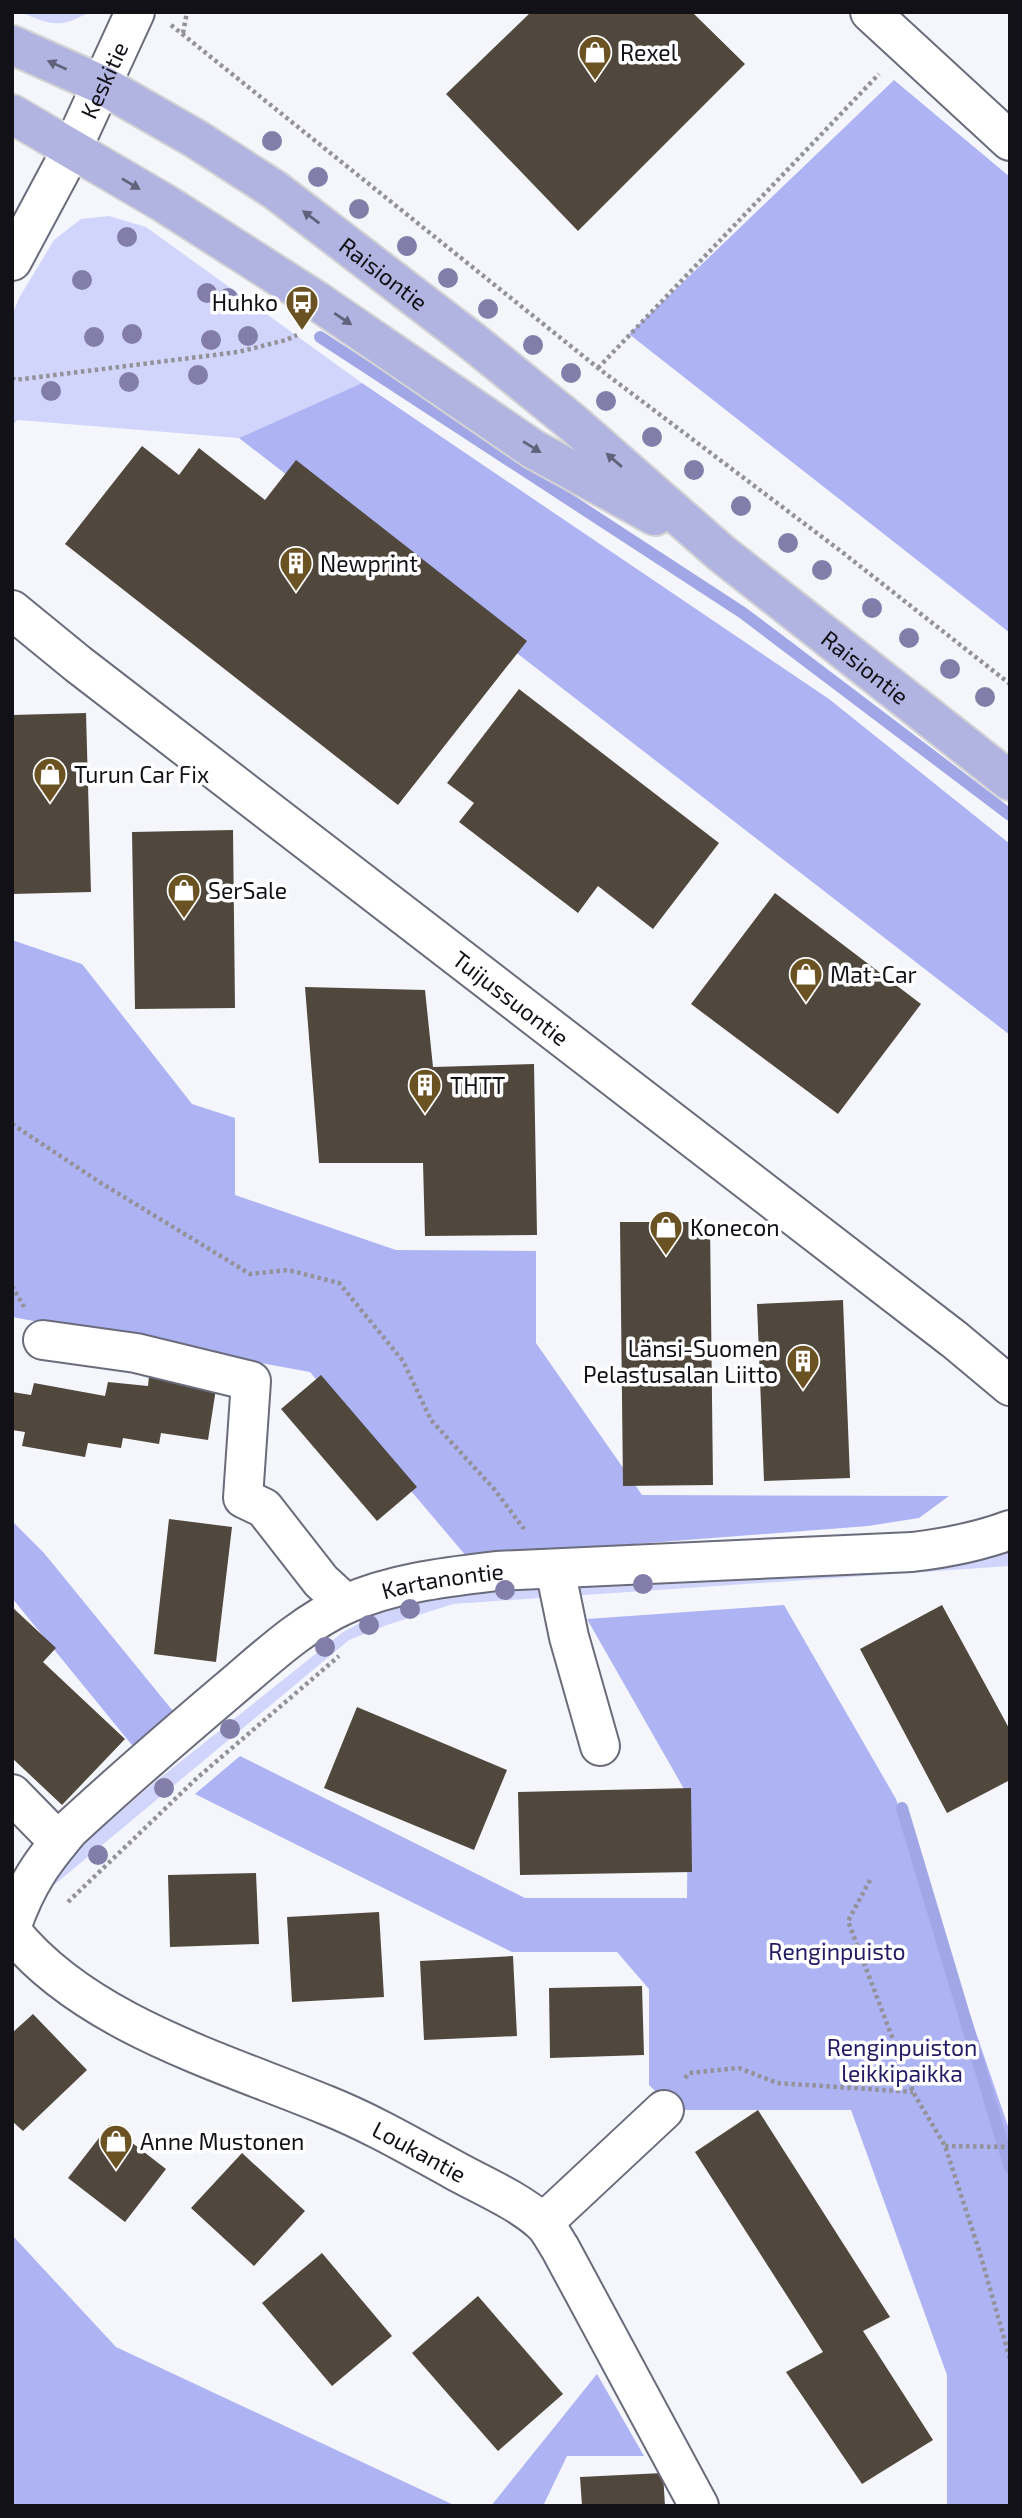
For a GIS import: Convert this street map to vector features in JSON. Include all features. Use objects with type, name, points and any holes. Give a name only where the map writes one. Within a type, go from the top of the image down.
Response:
[{"type":"main road","name":"Raisiontie","points":[[12,45],[103,85],[196,139],[286,199],[492,357],[573,423],[721,553],[1010,781]]},
{"type":"main road","name":"Raisiontie","points":[[12,114],[164,203],[317,301],[533,449],[721,553]]},
{"type":"street","points":[[870,12],[1010,141]]},
{"type":"street","name":"Keskitie","points":[[12,261],[103,85],[149,16]]},
{"type":"street","name":"Tuijussuontie","points":[[12,610],[78,664],[955,1340],[1010,1386]]},
{"type":"street","points":[[43,1340],[136,1353],[251,1381],[243,1498],[264,1508],[321,1581],[346,1604]]},
{"type":"street","name":"Kartanontie","points":[[16,1934],[24,1893],[43,1861],[70,1829],[267,1657],[304,1628],[346,1604],[393,1588],[442,1577],[496,1571],[912,1552],[952,1547],[1010,1530]]},
{"type":"street","points":[[555,1569],[569,1637],[600,1746]]},
{"type":"street","points":[[12,1794],[59,1842]]},
{"type":"street","name":"Loukantie","points":[[16,1934],[52,1971],[91,2000],[138,2028],[185,2050],[327,2105],[382,2130],[518,2205],[543,2223],[560,2248],[699,2506]]},
{"type":"street","points":[[543,2223],[664,2110]]},
{"type":"path","points":[[183,33],[187,12]]},
{"type":"path","points":[[149,16],[183,33],[598,368],[842,552],[1010,684]]},
{"type":"path","points":[[598,368],[906,46]]},
{"type":"path","points":[[12,378],[238,352],[286,340],[302,332]]},
{"type":"path","points":[[12,1124],[101,1183],[250,1274],[288,1270],[339,1283],[403,1361],[431,1420],[494,1489],[555,1569]]},
{"type":"path","points":[[16,1934],[340,1656]]},
{"type":"path","points":[[870,1880],[848,1922],[912,2092],[945,2146],[979,2250],[1010,2359]]},
{"type":"path","points":[[664,2110],[689,2073],[739,2068],[777,2083],[912,2092]]},
{"type":"path","points":[[945,2146],[1010,2147]]},
{"type":"shaded area","points":[[21,12],[89,12],[70,21],[55,23]]},
{"type":"shaded area","points":[[109,216],[146,227],[362,383],[239,438],[18,420],[12,425],[12,316],[19,298],[54,240],[81,219]]},
{"type":"shaded area","points":[[1010,1549],[1010,1566],[453,1604],[387,1625],[349,1640],[48,1890],[49,1878],[82,1845],[155,1782],[343,1632],[375,1615],[404,1604],[479,1587]]},
{"type":"green space","points":[[894,80],[1010,177],[1010,633],[629,334]]},
{"type":"green space","points":[[362,383],[829,699],[1010,844],[1010,1035],[239,438]]},
{"type":"green space","points":[[12,940],[82,964],[192,1104],[235,1118],[235,1195],[396,1250],[536,1251],[536,1343],[642,1495],[949,1496],[919,1518],[868,1526],[467,1557],[310,1372],[12,1317]]},
{"type":"green space","points":[[12,1521],[44,1553],[177,1716],[136,1750],[12,1598]]},
{"type":"green space","name":"Renginpuisto","points":[[784,1605],[896,1799],[1010,2132],[1010,2506],[947,2506],[947,2375],[851,2110],[675,2110],[649,2085],[649,1989],[617,1952],[512,1952],[195,1794],[240,1756],[525,1898],[687,1898],[688,1796],[587,1619]]},
{"type":"green space","points":[[12,2235],[116,2347],[456,2506],[12,2506]]},
{"type":"green space","points":[[597,2374],[644,2456],[567,2456],[543,2506],[491,2506]]},
{"type":"building","points":[[531,12],[692,12],[745,64],[578,231],[446,94]]},
{"type":"building","name":"Newprint","points":[[142,446],[179,475],[199,448],[265,500],[296,460],[527,641],[398,805],[65,544]]},
{"type":"building","points":[[519,689],[719,843],[653,929],[598,886],[578,913],[459,822],[474,803],[447,783]]},
{"type":"building","name":"Turun Car Fix","points":[[86,713],[91,892],[12,894],[12,715]]},
{"type":"building","name":"SerSale","points":[[233,830],[235,1008],[135,1009],[132,832]]},
{"type":"building","name":"Mat-Car","points":[[775,893],[921,1004],[838,1114],[691,1004]]},
{"type":"building","name":"THTT","points":[[305,987],[425,990],[433,1067],[534,1064],[537,1235],[425,1236],[423,1163],[319,1163]]},
{"type":"building","points":[[620,1222],[710,1222],[713,1485],[623,1486]]},
{"type":"building","name":"Länsi-Suomen Pelastusalan Liitto","points":[[843,1300],[850,1478],[764,1481],[757,1304]]},
{"type":"building","points":[[321,1375],[417,1487],[377,1521],[281,1409]]},
{"type":"building","points":[[149,1376],[218,1376],[208,1440],[161,1433],[159,1444],[123,1438],[121,1448],[88,1443],[85,1457],[22,1446],[25,1432],[12,1430],[12,1392],[31,1395],[34,1383],[105,1396],[108,1382],[148,1386]]},
{"type":"building","points":[[169,1519],[232,1527],[216,1662],[154,1654]]},
{"type":"building","points":[[942,1605],[1010,1730],[1010,1780],[947,1813],[860,1649]]},
{"type":"building","points":[[12,1607],[56,1648],[43,1662],[125,1739],[62,1805],[12,1758]]},
{"type":"building","points":[[357,1707],[507,1770],[474,1850],[324,1788]]},
{"type":"building","points":[[691,1788],[692,1872],[520,1875],[518,1792]]},
{"type":"building","points":[[256,1873],[259,1944],[170,1947],[168,1875]]},
{"type":"building","points":[[379,1912],[384,1997],[292,2002],[287,1917]]},
{"type":"building","points":[[513,1956],[517,2036],[424,2040],[420,1961]]},
{"type":"building","points":[[642,1986],[644,2055],[550,2058],[549,1988]]},
{"type":"building","points":[[33,2014],[87,2070],[23,2131],[12,2121],[12,2033]]},
{"type":"building","points":[[758,2110],[890,2317],[863,2331],[933,2440],[862,2484],[786,2372],[823,2352],[695,2152]]},
{"type":"building","points":[[109,2125],[166,2169],[125,2222],[68,2178]]},
{"type":"building","points":[[242,2153],[305,2211],[254,2266],[191,2208]]},
{"type":"building","points":[[322,2253],[392,2336],[332,2386],[262,2303]]},
{"type":"building","points":[[478,2296],[563,2394],[498,2451],[412,2353]]},
{"type":"building","points":[[663,2473],[665,2506],[582,2506],[580,2477]]},
{"type":"waterway","points":[[320,337],[743,613],[1010,815]]},
{"type":"waterway","points":[[902,1808],[1010,2168]]},
{"type":"place","name":"Rexel","points":[[595,82]]},
{"type":"place","name":"Huhko","points":[[302,332]]},
{"type":"place","name":"Newprint","points":[[296,593]]},
{"type":"place","name":"Turun Car Fix","points":[[50,804]]},
{"type":"place","name":"SerSale","points":[[184,920]]},
{"type":"place","name":"Mat-Car","points":[[806,1004]]},
{"type":"place","name":"THTT","points":[[425,1115]]},
{"type":"place","name":"Konecon","points":[[666,1257]]},
{"type":"place","name":"Länsi-Suomen Pelastusalan Liitto","points":[[803,1391]]},
{"type":"place","name":"Anne Mustonen","points":[[116,2171]]},
{"type":"park label","name":"Renginpuiston leikkipaikka","points":[[902,2060]]}]
